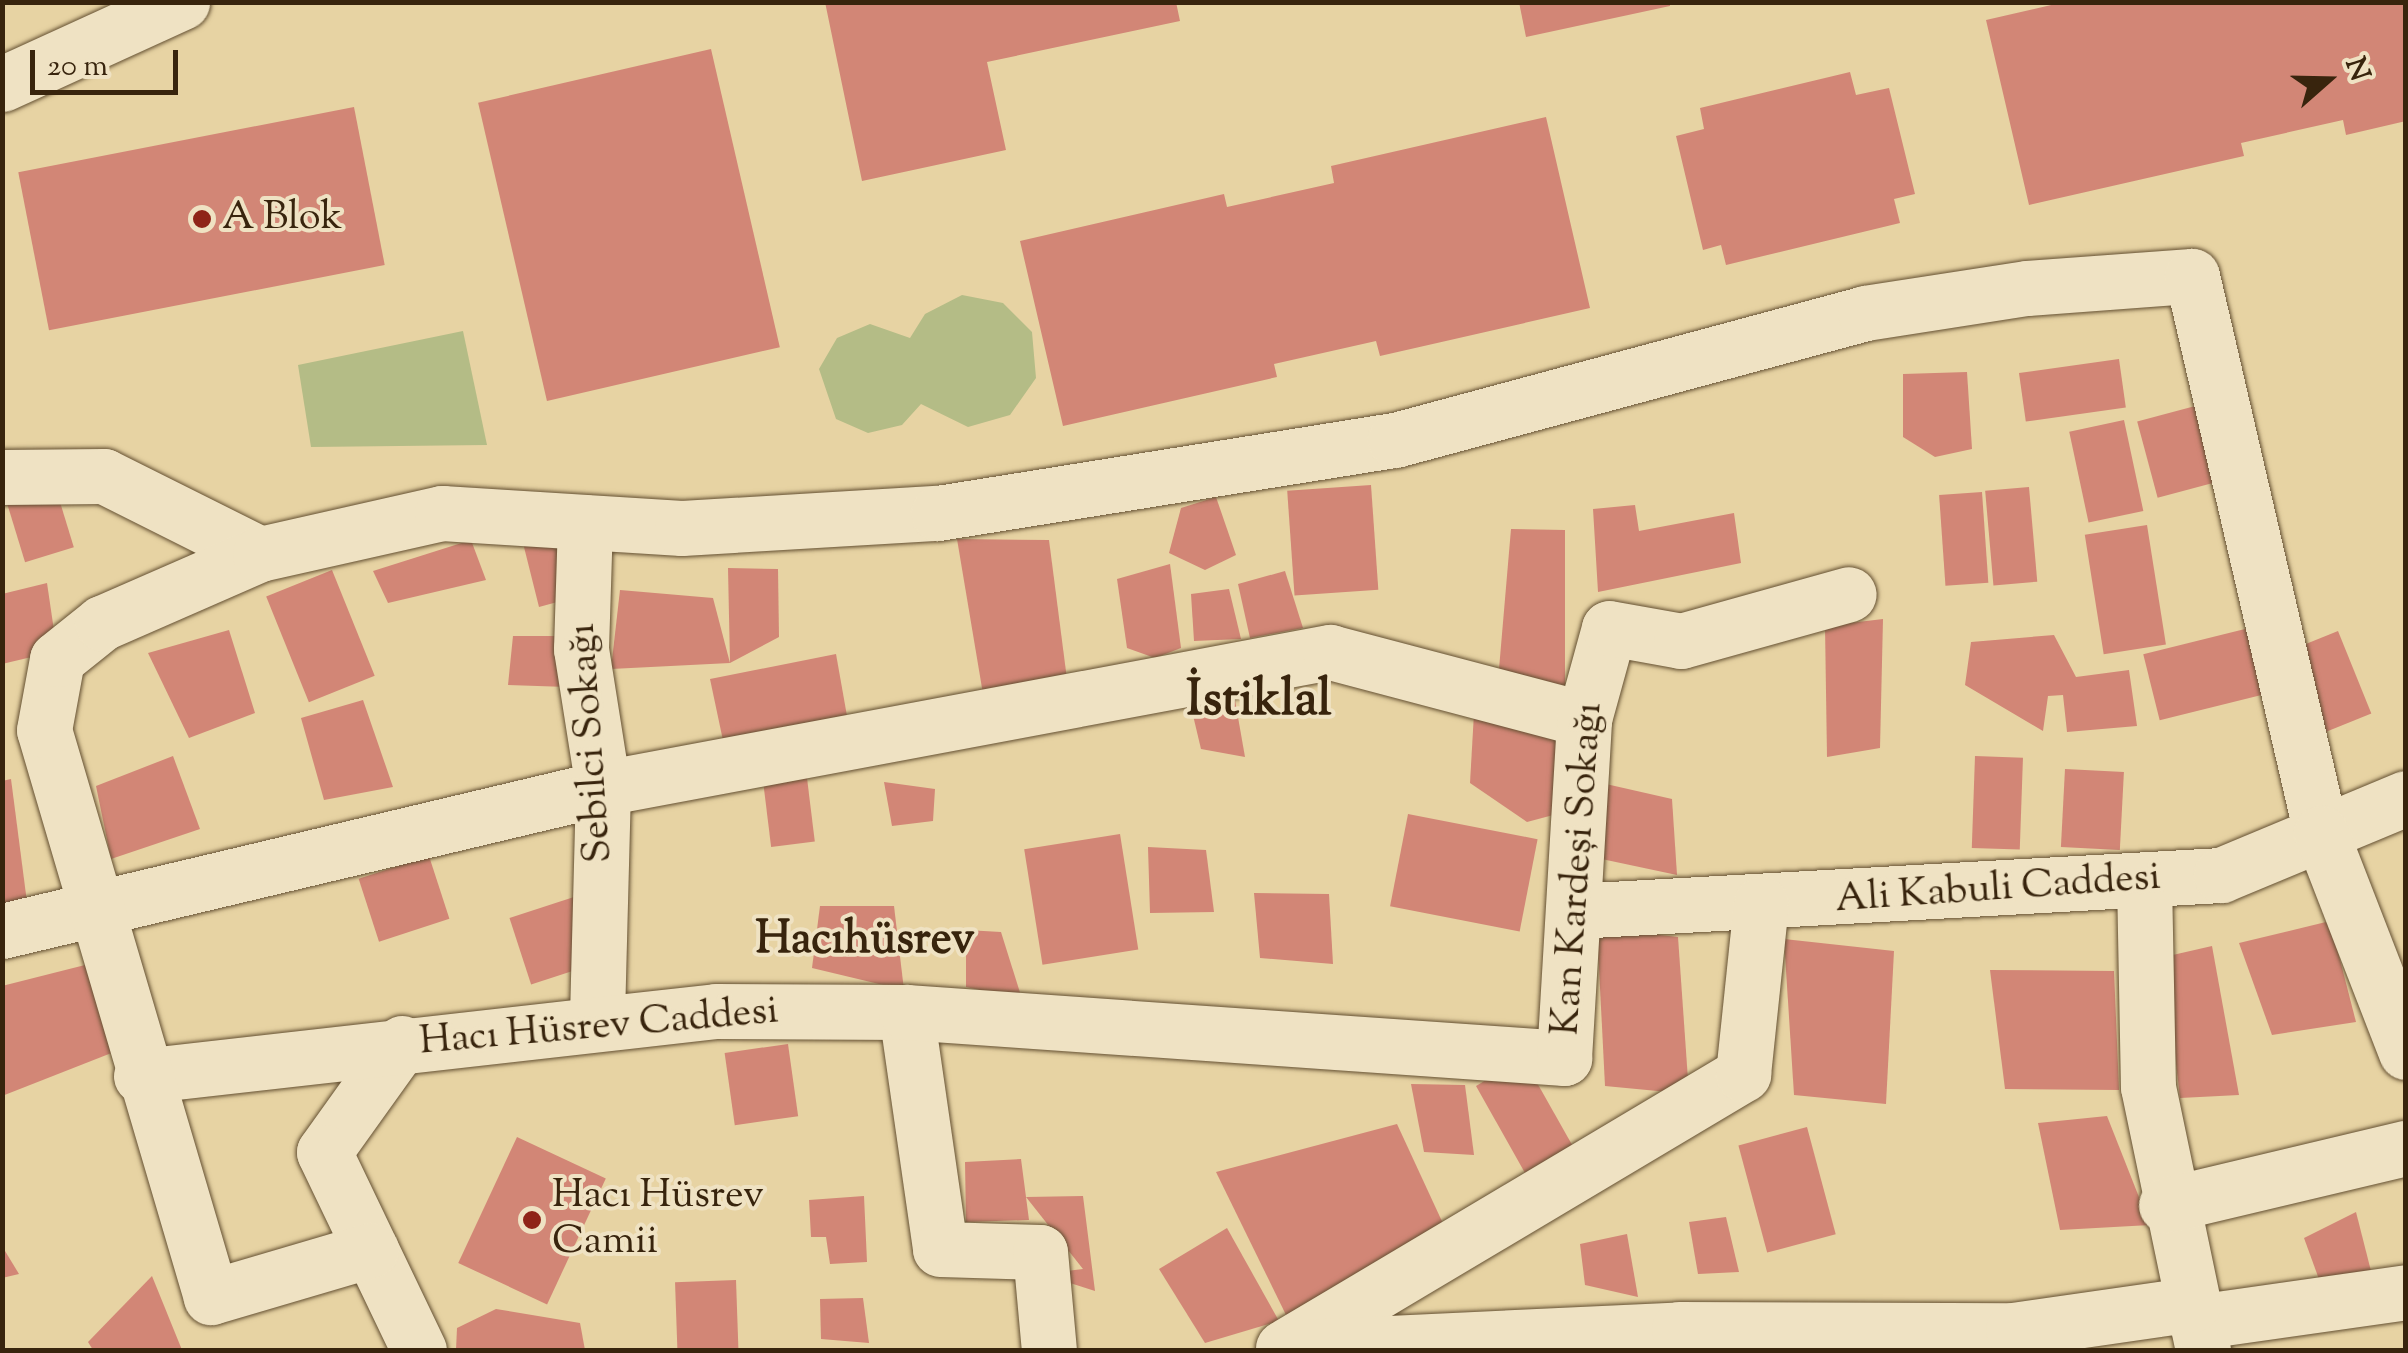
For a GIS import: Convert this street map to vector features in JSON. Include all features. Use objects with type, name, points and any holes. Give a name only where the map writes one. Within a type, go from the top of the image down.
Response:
[{"type":"street","points":[[2,84],[182,2]]},
{"type":"street","points":[[371,1250],[211,1297],[141,1076],[44,730],[56,659],[102,622],[260,554],[442,512],[682,528],[938,513],[1396,440],[1864,313],[2192,276],[2321,833],[2404,1032]]},
{"type":"street","points":[[2,478],[104,476],[260,554]]},
{"type":"street","name":"Sebilci Sokağı","points":[[585,522],[581,649],[603,788],[597,1024]]},
{"type":"street","name":"Kan Kardeşi Sokağı","points":[[1564,1058],[1584,719],[1609,628],[1680,641],[1848,594]]},
{"type":"street","points":[[2,931],[603,788],[1330,652],[1584,719]]},
{"type":"street","name":"Ali Kabuli Caddesi","points":[[1575,911],[1761,904],[2221,875],[2406,798]]},
{"type":"street","points":[[2144,880],[2148,1086],[2166,1205],[2197,1325]]},
{"type":"street","points":[[1277,1350],[1743,1074],[1761,904]]},
{"type":"street","name":"Hacı Hüsrev Caddesi","points":[[141,1076],[402,1043],[716,1011],[906,1012],[1564,1058]]},
{"type":"street","points":[[906,1012],[940,1249],[1040,1252],[1049,1350]]},
{"type":"street","points":[[402,1043],[324,1152],[419,1350]]},
{"type":"street","points":[[2166,1205],[2406,1148]]},
{"type":"street","points":[[1277,1350],[1680,1329],[1993,1340],[2197,1325],[2406,1292]]},
{"type":"green space","points":[[962,295],[1003,303],[1032,332],[1036,378],[1010,415],[968,427],[921,404],[902,425],[868,433],[836,419],[819,369],[837,338],[870,324],[910,338],[925,314]]},
{"type":"green space","points":[[463,331],[487,445],[311,447],[298,365]]},
{"type":"building","points":[[825,2],[1176,2],[1180,21],[987,62],[1006,150],[862,181]]},
{"type":"building","points":[[1519,2],[1670,2],[1670,6],[1526,37]]},
{"type":"building","points":[[2064,2],[2406,2],[2406,121],[2346,135],[2343,120],[2241,143],[2244,156],[2029,205],[1986,20]]},
{"type":"building","points":[[711,49],[780,347],[547,401],[478,103]]},
{"type":"building","points":[[1850,72],[1856,95],[1889,88],[1915,194],[1894,199],[1900,223],[1726,265],[1721,245],[1703,250],[1676,136],[1704,129],[1700,108]]},
{"type":"building","name":"A Blok","points":[[354,107],[385,265],[49,330],[18,172]]},
{"type":"building","points":[[1546,117],[1590,308],[1380,356],[1376,341],[1274,364],[1277,377],[1063,426],[1020,241],[1224,194],[1227,207],[1334,183],[1331,166]]},
{"type":"building","points":[[2119,359],[2126,408],[2026,422],[2019,373]]},
{"type":"building","points":[[1967,372],[1972,449],[1935,457],[1903,437],[1903,374]]},
{"type":"building","points":[[2199,405],[2219,481],[2158,498],[2137,422]]},
{"type":"building","points":[[2124,420],[2143,511],[2089,523],[2069,432]]},
{"type":"building","points":[[1371,485],[1378,590],[1295,596],[1287,491]]},
{"type":"building","points":[[2029,487],[2037,582],[1993,585],[1985,491]]},
{"type":"building","points":[[56,489],[74,547],[25,562],[7,504]]},
{"type":"building","points":[[1982,492],[1988,583],[1945,586],[1939,495]]},
{"type":"building","points":[[1216,497],[1236,555],[1205,570],[1169,553],[1181,508]]},
{"type":"building","points":[[1635,505],[1639,531],[1734,513],[1741,563],[1598,592],[1593,509]]},
{"type":"building","points":[[570,521],[583,595],[539,607],[519,527]]},
{"type":"building","points":[[2147,525],[2166,645],[2104,654],[2085,535]]},
{"type":"building","points":[[1511,529],[1565,530],[1565,687],[1499,669]]},
{"type":"building","points":[[957,539],[1049,540],[1068,687],[984,700]]},
{"type":"building","points":[[471,540],[486,580],[388,603],[373,571]]},
{"type":"building","points":[[1170,564],[1181,648],[1155,658],[1127,648],[1117,579]]},
{"type":"building","points":[[728,568],[778,569],[779,637],[730,663]]},
{"type":"building","points":[[332,570],[375,676],[309,702],[266,597]]},
{"type":"building","points":[[1285,571],[1303,628],[1250,638],[1238,584]]},
{"type":"building","points":[[47,583],[57,651],[2,664],[2,594]]},
{"type":"building","points":[[1229,589],[1241,639],[1194,641],[1191,594]]},
{"type":"building","points":[[620,590],[713,598],[730,663],[611,669]]},
{"type":"building","points":[[1883,619],[1880,748],[1827,757],[1825,626]]},
{"type":"building","points":[[2249,628],[2265,694],[2160,720],[2143,654]]},
{"type":"building","points":[[229,630],[255,713],[189,738],[148,653]]},
{"type":"building","points":[[2338,631],[2371,714],[2318,735],[2284,653]]},
{"type":"building","points":[[2054,635],[2076,677],[2129,670],[2137,726],[2067,732],[2063,695],[2048,696],[2043,731],[1965,685],[1971,642]]},
{"type":"building","points":[[513,636],[565,636],[567,687],[508,685]]},
{"type":"building","points":[[836,654],[847,716],[725,750],[710,679]]},
{"type":"building","points":[[1232,683],[1245,757],[1201,749],[1187,690]]},
{"type":"building","points":[[363,700],[393,787],[324,800],[301,718]]},
{"type":"building","points":[[1474,713],[1563,732],[1572,810],[1527,822],[1470,783]]},
{"type":"building","points":[[173,756],[200,829],[111,859],[96,786]]},
{"type":"building","points":[[1975,756],[2023,758],[2020,850],[1972,848]]},
{"type":"building","points":[[2065,769],[2124,772],[2120,850],[2061,847]]},
{"type":"building","points":[[807,778],[815,842],[771,847],[763,783]]},
{"type":"building","points":[[11,779],[28,910],[2,910],[2,781]]},
{"type":"building","points":[[884,782],[935,789],[933,821],[892,826]]},
{"type":"building","points":[[1606,784],[1672,799],[1677,875],[1597,858]]},
{"type":"building","points":[[1408,814],[1538,839],[1520,931],[1390,906]]},
{"type":"building","points":[[1120,834],[1138,950],[1042,965],[1024,849]]},
{"type":"building","points":[[1148,847],[1206,850],[1214,912],[1150,913]]},
{"type":"building","points":[[429,856],[449,919],[379,942],[359,879]]},
{"type":"building","points":[[1254,893],[1329,894],[1333,964],[1260,958]]},
{"type":"building","points":[[577,896],[599,963],[531,985],[509,918]]},
{"type":"building","points":[[820,906],[894,906],[904,990],[812,968]]},
{"type":"building","points":[[2330,921],[2356,1022],[2272,1035],[2239,943]]},
{"type":"building","points":[[1597,928],[1678,937],[1689,1094],[1605,1086]]},
{"type":"building","points":[[966,930],[1001,932],[1022,999],[966,987]]},
{"type":"building","points":[[1784,939],[1894,951],[1886,1104],[1794,1095]]},
{"type":"building","points":[[2212,946],[2239,1095],[2180,1098],[2164,957]]},
{"type":"building","points":[[85,965],[114,1052],[2,1096],[2,986]]},
{"type":"building","points":[[1990,970],[2114,971],[2119,1090],[2005,1089]]},
{"type":"building","points":[[788,1044],[798,1116],[735,1125],[725,1053]]},
{"type":"building","points":[[1523,1058],[1575,1150],[1538,1196],[1476,1086]]},
{"type":"building","points":[[1411,1084],[1465,1085],[1474,1155],[1424,1152]]},
{"type":"building","points":[[2107,1116],[2150,1225],[2060,1230],[2038,1123]]},
{"type":"building","points":[[1397,1124],[1446,1230],[1287,1317],[1216,1172]]},
{"type":"building","points":[[1807,1127],[1836,1234],[1767,1253],[1738,1145]]},
{"type":"building","name":"Hacı Hüsrev Camii","points":[[517,1137],[606,1178],[547,1304],[458,1263]]},
{"type":"building","points":[[1021,1159],[1029,1220],[966,1222],[965,1162]]},
{"type":"building","points":[[864,1196],[867,1262],[830,1264],[826,1237],[811,1237],[809,1200]]},
{"type":"building","points":[[1083,1196],[1095,1291],[1042,1274],[1083,1269],[1026,1197]]},
{"type":"building","points":[[2356,1212],[2372,1275],[2320,1282],[2304,1238]]},
{"type":"building","points":[[1726,1217],[1739,1272],[1698,1274],[1689,1222]]},
{"type":"building","points":[[1227,1228],[1279,1321],[1205,1343],[1159,1269]]},
{"type":"building","points":[[1627,1234],[1638,1297],[1585,1285],[1580,1244]]},
{"type":"building","points":[[2,1246],[19,1274],[2,1278]]},
{"type":"building","points":[[152,1276],[182,1350],[93,1350],[88,1342]]},
{"type":"building","points":[[736,1280],[738,1350],[677,1350],[675,1282]]},
{"type":"building","points":[[863,1298],[869,1343],[821,1339],[820,1299]]},
{"type":"building","points":[[496,1309],[580,1323],[585,1350],[456,1350],[457,1328]]},
{"type":"place","name":"A Blok","points":[[202,219]]},
{"type":"place","name":"Hacı Hüsrev Camii","points":[[532,1220]]},
{"type":"district","name":"İstiklal","points":[[1259,703]]},
{"type":"district","name":"Hacıhüsrev","points":[[865,942]]}]
